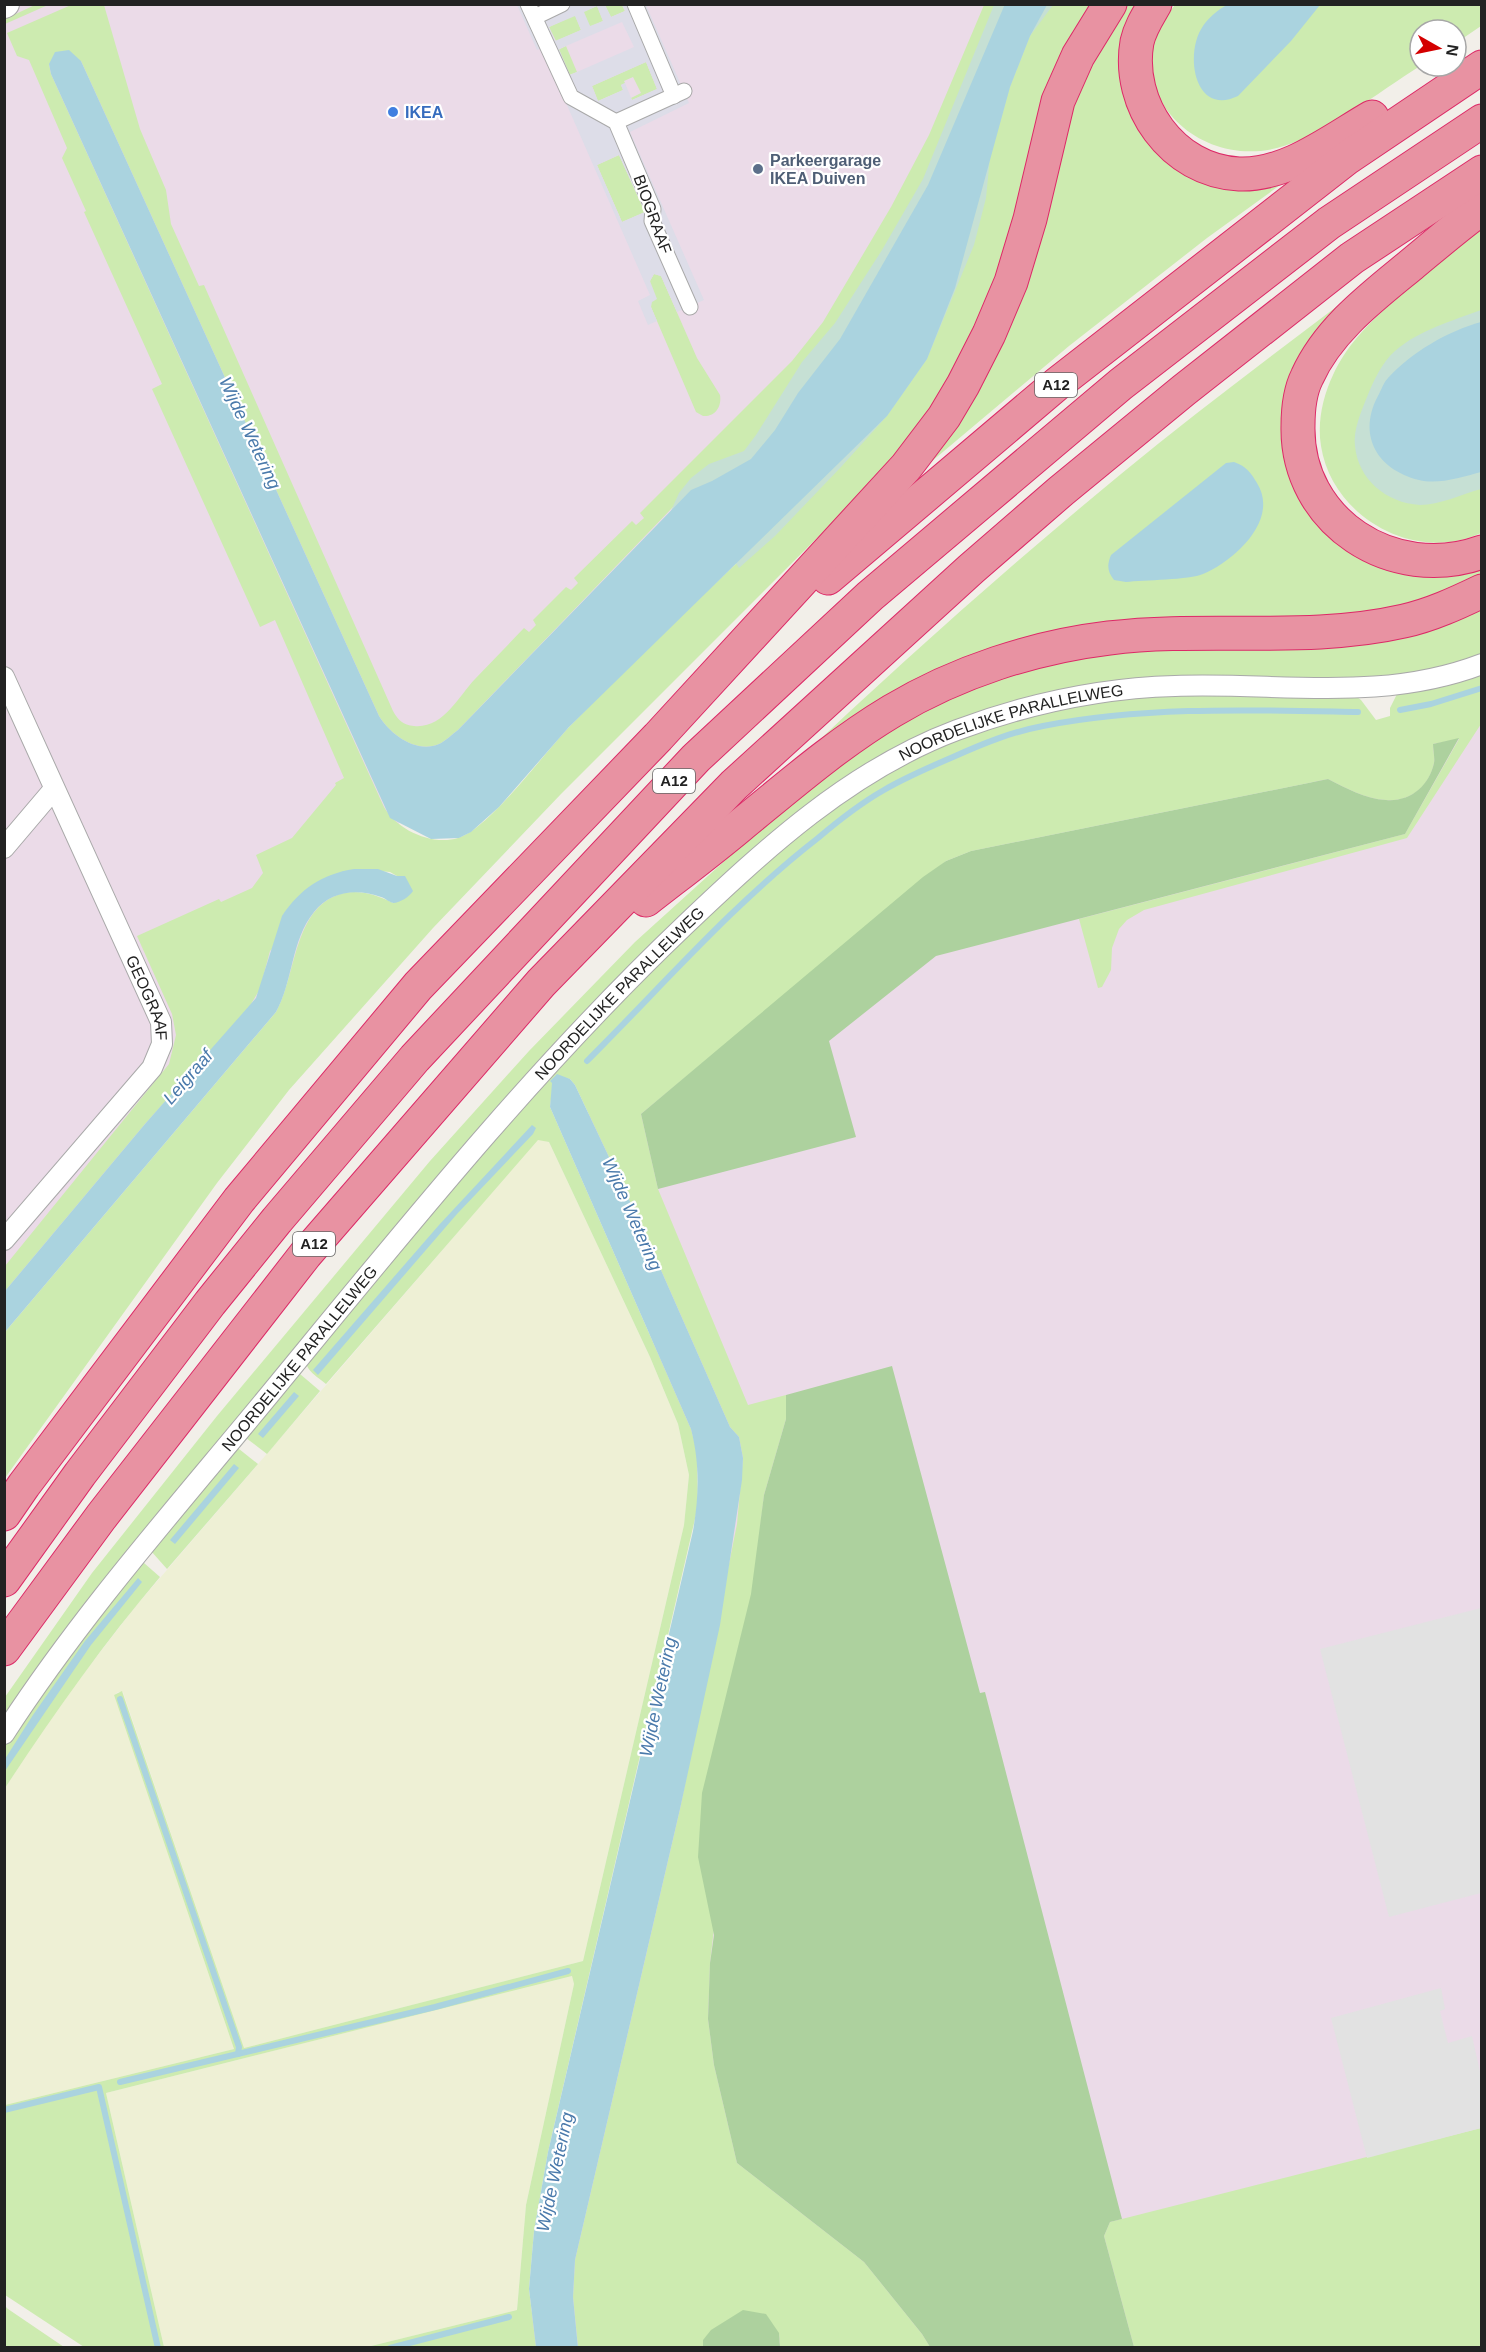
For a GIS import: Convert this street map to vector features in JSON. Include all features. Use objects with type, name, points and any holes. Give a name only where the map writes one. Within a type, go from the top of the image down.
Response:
[{"type":"highway","name":"A12","points":[[4,1514],[239,1200],[418,986],[658,736],[906,466],[944,417],[963,386],[989,334],[1011,282],[1030,219],[1058,102],[1078,56],[1110,4]]},
{"type":"highway","points":[[1155,4],[1137,39],[1135,62],[1137,84],[1145,110],[1164,137],[1192,160],[1214,169],[1238,174],[1267,171],[1291,162],[1482,55]]},
{"type":"highway","name":"A12","points":[[658,736],[854,555],[1057,384],[1347,158],[1482,67]]},
{"type":"highway","name":"A12","points":[[4,1580],[80,1474],[210,1303],[277,1220],[415,1058],[696,758],[870,596],[1121,384],[1329,223],[1482,121]]},
{"type":"highway","name":"A12","points":[[4,1649],[102,1517],[305,1255],[541,983],[734,785],[980,561],[1184,390],[1352,258],[1482,172]]},
{"type":"highway","points":[[1482,208],[1362,306],[1319,352],[1305,379],[1298,412],[1298,442],[1303,465],[1314,494],[1339,524],[1361,541],[1377,550],[1404,558],[1431,561],[1461,559],[1482,552]]},
{"type":"highway","name":"A12","points":[[541,983],[845,741],[892,711],[933,689],[991,666],[1063,645],[1109,638],[1173,633],[1293,633],[1362,629],[1434,613],[1482,591]]},
{"type":"street","points":[[562,4],[532,10],[571,97],[616,122],[679,94],[635,4]]},
{"type":"street","name":"BIOGRAAF","points":[[616,122],[653,209],[652,221],[690,307]]},
{"type":"street","name":"NOORDELIJKE PARALLELWEG","points":[[4,1734],[94,1607],[509,1107],[614,994],[736,876],[815,810],[906,753],[952,732],[1040,704],[1129,689],[1178,686],[1380,688],[1453,675],[1482,664]]},
{"type":"street","name":"GEOGRAAF","points":[[4,677],[161,1022],[162,1044],[152,1068],[4,1240]]},
{"type":"street","points":[[4,848],[54,789]]},
{"type":"shaded area","points":[[5,5],[1034,5],[850,398],[404,807],[399,824],[261,1017],[5,1308]]},
{"type":"shaded area","points":[[517,5],[605,5],[611,17],[625,11],[622,5],[646,5],[689,103],[630,132],[704,300],[677,312],[661,276],[654,274],[650,281],[657,299],[652,302],[651,307],[657,321],[648,325],[638,301],[650,295],[542,48],[537,50]],"holes":[[[597,6],[603,21],[590,26],[584,12]],[[575,16],[581,30],[555,41],[549,27]],[[622,22],[634,47],[570,75],[559,49]],[[646,62],[657,89],[632,100],[625,83],[621,85],[623,90],[598,101],[592,86]],[[619,155],[645,212],[622,222],[597,165]]]},
{"type":"shaded area","points":[[1481,708],[1481,2347],[390,2348],[551,2306],[713,1516],[577,1123],[619,1089]]},
{"type":"shaded area","points":[[1481,1608],[1481,1893],[1389,1917],[1320,1649]]},
{"type":"shaded area","points":[[1441,1988],[1445,2009],[1440,2011],[1448,2043],[1472,2036],[1481,2076],[1481,2128],[1367,2158],[1331,2018]]},
{"type":"green space","points":[[37,4],[48,5],[5,24],[5,19]]},
{"type":"green space","points":[[71,5],[104,5],[140,129],[166,190],[171,224],[199,286],[204,285],[393,711],[401,722],[424,726],[442,717],[524,628],[529,632],[536,625],[533,620],[566,587],[571,590],[578,583],[574,578],[632,521],[636,525],[644,518],[640,513],[792,361],[823,322],[891,207],[929,135],[984,5],[1092,5],[1073,31],[1056,68],[1001,268],[953,374],[910,438],[836,519],[561,794],[433,928],[289,1090],[217,1183],[5,1478],[5,1332],[276,1012],[283,997],[299,943],[315,911],[327,900],[350,892],[369,894],[393,903],[405,876],[397,876],[390,872],[354,869],[270,951],[260,989],[248,1009],[145,1124],[5,1291],[5,1266],[169,1064],[176,1035],[172,1014],[137,936],[219,899],[221,902],[252,888],[263,873],[256,855],[292,838],[336,785],[335,783],[344,778],[275,620],[260,627],[152,389],[162,384],[62,158],[67,148],[29,60],[17,56],[7,33]],"holes":[[[81,61],[379,716],[397,735],[413,744],[430,746],[444,741],[458,730],[673,507],[772,530],[570,726],[516,788],[471,832],[458,838],[437,840],[406,829],[397,823],[384,807],[51,74],[49,64]]]},
{"type":"green space","points":[[605,5],[622,5],[625,11],[611,17]]},
{"type":"green space","points":[[994,5],[1031,5],[985,146],[1037,5],[1053,5],[1030,36],[1010,87],[990,157],[986,198],[974,245],[927,359],[887,416],[775,536],[739,568],[734,560],[670,513],[679,493],[691,478],[709,464],[744,451],[802,362],[835,323],[882,250],[923,179]]},
{"type":"green space","points":[[1122,5],[1138,5],[1131,21],[1178,159],[1305,167],[1207,238],[1069,346],[887,499],[918,464],[1062,120]]},
{"type":"green space","points":[[1175,5],[1481,5],[1481,26],[1468,35],[1468,18],[1408,18],[1408,74],[1313,134],[1277,148],[1245,151],[1215,145],[1189,132],[1169,112],[1156,88],[1151,61],[1157,33]]},
{"type":"green space","points":[[597,6],[603,21],[590,27],[583,12]]},
{"type":"green space","points":[[575,15],[581,30],[556,41],[549,27]]},
{"type":"green space","points":[[566,46],[577,72],[569,75],[558,50]]},
{"type":"green space","points":[[646,62],[657,89],[632,100],[631,98],[641,93],[633,77],[624,81],[625,83],[621,85],[623,90],[598,101],[592,86]]},
{"type":"green space","points":[[619,155],[645,212],[622,222],[597,165]]},
{"type":"green space","points":[[1481,228],[1481,533],[1456,541],[1430,542],[1404,538],[1380,528],[1359,513],[1341,494],[1328,471],[1321,446],[1320,419],[1324,400],[1339,362],[1364,330],[1413,284]]},
{"type":"green space","points":[[1383,272],[1291,394],[1343,547],[1393,572],[1429,573],[1481,566],[1481,582],[1405,612],[1027,644],[746,810],[930,638],[1073,514],[1185,422]]},
{"type":"green space","points":[[654,274],[661,276],[697,358],[720,395],[719,407],[711,415],[703,416],[696,412],[651,307],[650,281]]},
{"type":"green space","points":[[1481,310],[1481,489],[1427,505],[1396,500],[1385,494],[1368,479],[1357,458],[1356,427],[1372,385],[1386,361],[1414,337]]},
{"type":"green space","points":[[1481,607],[1481,659],[1441,673],[1057,697],[850,782],[540,1065],[5,1725],[5,1697],[92,1573],[217,1416],[430,1161],[529,1051],[635,942],[781,810],[884,732],[972,689],[1056,661]]},
{"type":"green space","points":[[1481,669],[1481,724],[1407,838],[1144,910],[1127,920],[1119,929],[1112,948],[1111,970],[1102,987],[1098,988],[1079,919],[1405,834],[1459,739],[1433,744],[1434,763],[1428,779],[1410,796],[1395,800],[1371,798],[1328,779],[971,851],[946,861],[641,1114],[658,1189],[748,1405],[786,1395],[786,1419],[764,1495],[710,1963],[708,2019],[714,2065],[737,2163],[864,2262],[930,2347],[780,2347],[779,2333],[703,2340],[703,2347],[578,2347],[573,2297],[575,2260],[680,1809],[737,1524],[743,1458],[739,1437],[730,1427],[642,1227],[575,1085],[570,1079],[559,1077],[553,1083],[550,1107],[691,1429],[697,1452],[698,1506],[548,2152],[534,2231],[529,2289],[536,2347],[367,2347],[517,2310],[526,2205],[574,1984],[572,1976],[106,2093],[164,2347],[84,2347],[5,2295],[5,2105],[234,2049],[114,1695],[122,1691],[244,2048],[583,1961],[684,1525],[689,1475],[678,1424],[650,1357],[549,1142],[538,1140],[326,1384],[309,1370],[306,1358],[600,1015],[823,810],[904,760],[993,722],[1119,694],[1353,694],[1361,700],[1376,720],[1390,716],[1390,708],[1397,694]]},
{"type":"green space","points":[[1459,738],[1405,834],[936,956],[829,1041],[856,1137],[658,1189],[641,1114],[923,877],[946,861],[971,851],[1328,779],[1371,798],[1395,800],[1417,791],[1428,779],[1434,763],[1433,744]]},
{"type":"green space","points":[[538,1139],[549,1142],[650,1357],[678,1424],[689,1475],[684,1525],[583,1961],[244,2048],[123,1692],[118,1692],[114,1695],[234,2049],[5,2105],[4,1788],[60,1704],[135,1607]]},
{"type":"green space","points":[[892,1366],[980,1693],[985,1692],[1122,2219],[1110,2222],[1104,2236],[1134,2347],[930,2347],[864,2262],[737,2163],[714,2065],[708,2019],[710,1963],[714,1935],[698,1857],[702,1793],[751,1594],[764,1495],[786,1419],[786,1395]]},
{"type":"green space","points":[[296,1373],[320,1391],[267,1454],[246,1438]]},
{"type":"green space","points":[[234,1445],[258,1464],[167,1569],[151,1551]]},
{"type":"green space","points":[[138,1562],[144,1563],[160,1577],[79,1680],[5,1788],[5,1743]]},
{"type":"green space","points":[[572,1976],[574,1984],[526,2205],[517,2310],[367,2347],[164,2347],[106,2093]]},
{"type":"green space","points":[[1481,2128],[1481,2347],[1134,2347],[1104,2236],[1110,2222]]},
{"type":"green space","points":[[5,2306],[8,2309],[64,2347],[5,2347]]},
{"type":"green space","points":[[743,2310],[766,2314],[779,2333],[780,2347],[703,2347],[703,2340],[711,2330]]},
{"type":"water","name":"Wijde Wetering","points":[[1005,4],[1047,5],[1030,36],[1010,87],[955,288],[927,359],[887,416],[569,727],[499,807],[471,832],[459,838],[431,839],[390,818],[51,74],[49,64],[55,52],[69,50],[81,61],[379,716],[404,740],[421,746],[430,746],[442,743],[458,730],[691,490],[751,459],[775,430],[798,393],[840,339],[928,185]]},
{"type":"water","points":[[1227,5],[1320,5],[1291,41],[1238,96],[1223,100],[1211,98],[1203,90],[1194,66],[1194,51],[1197,38],[1205,23]]},
{"type":"water","points":[[1481,322],[1481,472],[1434,482],[1404,475],[1381,458],[1374,448],[1370,435],[1373,408],[1383,385],[1398,368],[1419,351],[1443,337]]},
{"type":"water","points":[[1234,462],[1250,473],[1263,497],[1263,511],[1258,525],[1240,549],[1228,560],[1197,576],[1126,582],[1114,580],[1108,568],[1111,555],[1226,463]]},
{"type":"water","name":"Leigraaf","points":[[378,869],[397,876],[405,876],[413,891],[405,899],[394,903],[372,894],[353,892],[336,896],[320,905],[306,923],[301,935],[286,988],[276,1012],[5,1332],[5,1291],[145,1124],[256,998],[282,916],[289,906],[313,884],[342,871]]},
{"type":"water","name":"Wijde Wetering","points":[[557,1074],[570,1079],[575,1085],[642,1227],[730,1427],[739,1437],[743,1458],[742,1480],[720,1625],[680,1809],[575,2260],[573,2297],[578,2348],[536,2347],[529,2289],[534,2231],[548,2152],[693,1531],[698,1480],[691,1429],[550,1107],[552,1083],[550,1081]]},
{"type":"water","points":[[532,1125],[536,1128],[533,1134],[457,1214],[318,1375],[313,1370],[439,1225]]},
{"type":"water","points":[[294,1392],[299,1396],[263,1438],[258,1434]]},
{"type":"water","points":[[234,1464],[239,1468],[175,1544],[170,1540]]},
{"type":"water","points":[[138,1578],[142,1582],[91,1645],[5,1771],[5,1759],[33,1715],[85,1641]]},
{"type":"waterway","points":[[1400,710],[1431,704],[1482,688]]},
{"type":"waterway","points":[[587,1061],[699,946],[787,863],[867,801],[892,785],[927,768],[1008,735],[1043,726],[1082,720],[1161,712],[1358,712]]},
{"type":"waterway","points":[[120,1699],[239,2047],[238,2054]]},
{"type":"waterway","points":[[120,2082],[435,2007],[568,1971]]},
{"type":"waterway","points":[[4,2110],[99,2087],[158,2348]]},
{"type":"waterway","points":[[390,2348],[509,2317]]},
{"type":"place","name":"IKEA","points":[[393,112]]},
{"type":"place","name":"Parkeergarage IKEA Duiven","points":[[758,169]]}]
